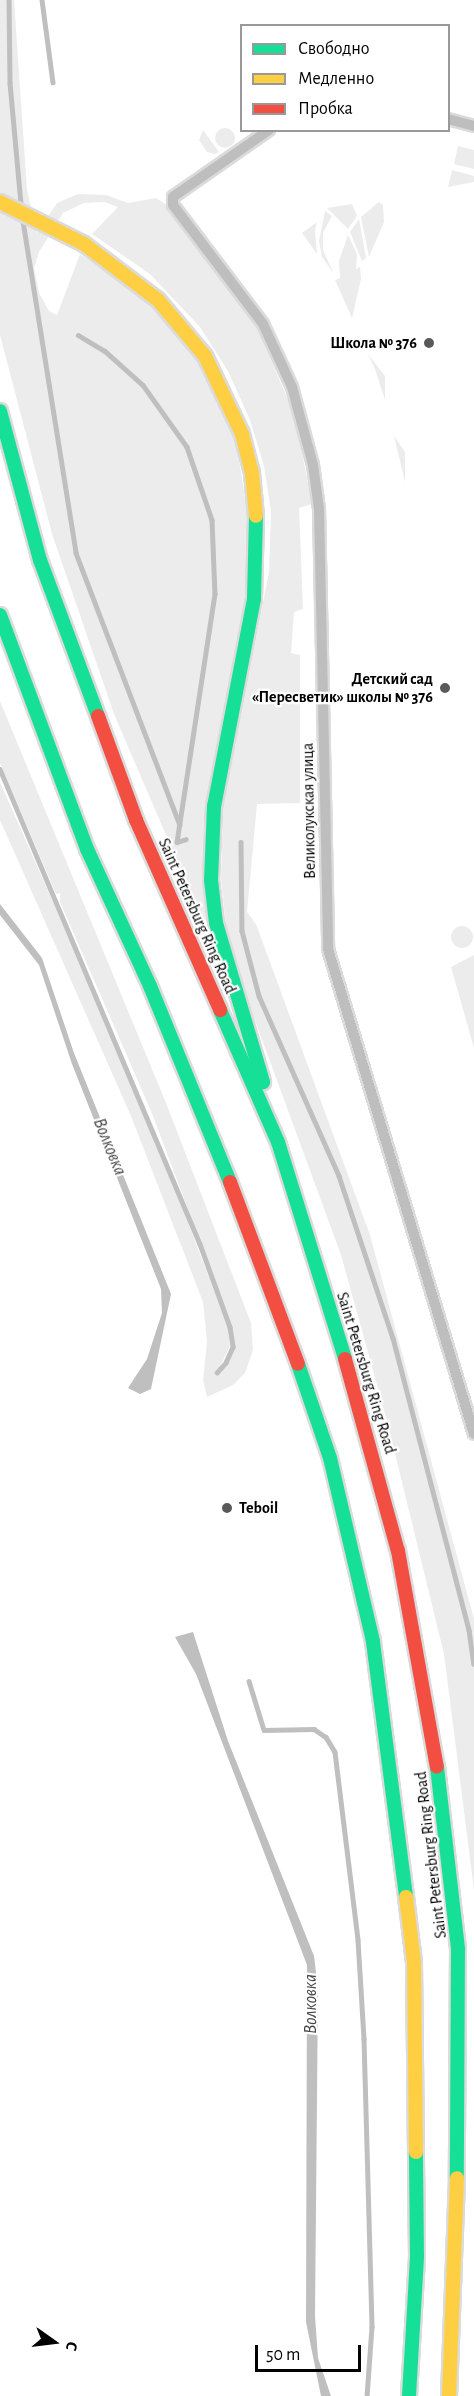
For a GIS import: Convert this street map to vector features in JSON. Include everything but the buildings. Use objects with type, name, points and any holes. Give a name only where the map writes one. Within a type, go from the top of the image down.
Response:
[{"type":"highway","points":[[0,202],[84,244],[127,273],[158,300],[206,356],[242,434],[252,473],[258,542],[254,599],[214,806],[211,880],[216,923],[250,1030],[278,1142]]},
{"type":"highway","name":"Saint Petersburg Ring Road","points":[[0,411],[40,560],[136,820],[278,1142],[370,1442],[395,1540],[421,1665],[440,1792],[458,1949],[458,2256],[449,2396]]},
{"type":"highway","name":"Saint Petersburg Ring Road","points":[[0,615],[87,849],[150,986],[266,1271],[330,1458],[351,1544],[373,1642],[414,1962],[417,2256],[409,2396]]},
{"type":"street","points":[[450,120],[474,126]]},
{"type":"street","name":"Великолукская улица","points":[[266,132],[173,197],[173,205],[263,324],[292,387],[308,445],[319,509],[328,949],[474,1434]]},
{"type":"shaded area","points":[[0,0],[14,0],[27,190],[37,233],[57,203],[78,194],[106,195],[128,203],[156,198],[170,207],[256,325],[295,416],[312,504],[299,508],[303,609],[294,612],[291,653],[300,655],[300,803],[257,804],[247,912],[256,924],[370,1235],[474,1619],[474,1890],[444,1654],[387,1421],[341,1255],[228,947],[221,879],[223,808],[269,572],[271,511],[264,466],[250,420],[228,371],[200,327],[150,274],[92,234],[118,207],[104,202],[84,203],[63,213],[39,252],[34,268],[39,293],[49,311],[57,315],[80,254],[151,304],[197,359],[235,435],[252,541],[207,921],[202,918],[114,714],[52,534],[0,335]]},
{"type":"shaded area","points":[[225,128],[232,131],[235,138],[232,145],[225,148],[218,145],[215,138],[218,131]]},
{"type":"shaded area","points":[[203,130],[219,152],[215,154],[207,152],[199,140]]},
{"type":"shaded area","points":[[458,146],[474,150],[474,169],[454,164]]},
{"type":"shaded area","points":[[452,170],[474,176],[474,182],[448,187]]},
{"type":"shaded area","points":[[379,202],[383,205],[384,222],[369,257],[361,217]]},
{"type":"shaded area","points":[[352,204],[357,216],[348,229],[327,208]]},
{"type":"shaded area","points":[[325,211],[332,216],[323,233],[323,250],[334,274],[322,257],[319,241]]},
{"type":"shaded area","points":[[359,219],[366,258],[362,261],[350,232]]},
{"type":"shaded area","points":[[317,222],[315,231],[317,254],[302,233]]},
{"type":"shaded area","points":[[348,235],[357,254],[356,269],[360,267],[361,279],[352,318],[335,280],[340,278],[339,261]]},
{"type":"shaded area","points":[[368,354],[385,376],[385,400],[375,369]]},
{"type":"shaded area","points":[[394,436],[405,452],[405,482]]},
{"type":"shaded area","points":[[0,701],[166,1103],[251,1323],[253,1350],[245,1373],[233,1385],[207,1397],[203,1380],[207,1341],[203,1302],[131,1116],[0,820],[0,782],[146,1113],[228,1327],[230,1346],[215,1377],[228,1364],[234,1346],[232,1326],[151,1111],[60,902],[60,893],[56,894],[0,763]]},
{"type":"shaded area","points":[[462,926],[470,929],[473,937],[470,945],[462,948],[454,945],[451,937],[454,929]]},
{"type":"shaded area","points":[[474,955],[474,1048],[451,967]]},
{"type":"water","name":"Волковка","points":[[0,904],[42,958],[74,1053],[171,1294],[151,1389],[140,1394],[128,1388],[147,1359],[162,1313],[161,1289],[72,1064],[39,965],[0,915]]},
{"type":"water","name":"Волковка","points":[[193,1632],[228,1741],[314,1956],[318,1988],[315,2316],[318,2358],[331,2396],[321,2396],[306,2322],[307,1965],[196,1674],[175,1637]]},
{"type":"waterway","points":[[9,0],[10,83],[21,204]]},
{"type":"waterway","points":[[42,0],[53,82]]},
{"type":"waterway","points":[[23,221],[76,553],[180,825]]},
{"type":"waterway","points":[[78,335],[105,351],[143,385],[187,447],[212,520],[215,594],[177,842],[186,839]]},
{"type":"waterway","points":[[0,769],[200,1244],[230,1327],[233,1347],[226,1363],[217,1373]]},
{"type":"waterway","points":[[241,842],[242,931],[259,996],[339,1176],[393,1338],[469,1630],[474,1664]]},
{"type":"waterway","points":[[249,1681],[264,1730],[314,1729],[326,1737],[335,1752],[358,1940],[364,2039],[372,2327],[367,2396]]},
{"type":"traffic: fast","points":[[0,411],[40,560],[98,716]]},
{"type":"traffic: fast","points":[[256,516],[254,599],[214,806],[211,880],[216,923],[263,1082]]},
{"type":"traffic: fast","points":[[0,615],[87,849],[150,986],[230,1182]]},
{"type":"traffic: fast","points":[[220,1010],[278,1142],[345,1359]]},
{"type":"traffic: fast","points":[[298,1364],[330,1458],[373,1642],[406,1897]]},
{"type":"traffic: fast","points":[[437,1767],[458,1949],[457,2178]]},
{"type":"traffic: fast","points":[[409,2396],[417,2256],[416,2152]]},
{"type":"traffic: slow","points":[[0,202],[84,244],[158,300],[205,356],[242,434],[252,473],[256,516]]},
{"type":"traffic: slow","points":[[406,1897],[414,1962],[416,2152]]},
{"type":"traffic: slow","points":[[449,2396],[457,2178]]},
{"type":"traffic: jam","points":[[98,716],[136,820],[220,1010]]},
{"type":"traffic: jam","points":[[230,1182],[298,1364]]},
{"type":"traffic: jam","points":[[345,1359],[398,1551],[437,1767]]},
{"type":"place","name":"Школа № 376","points":[[429,343]]},
{"type":"place","name":"Детский сад «Пересветик» школы № 376","points":[[445,688]]},
{"type":"place","name":"Teboil","points":[[227,1508]]}]
